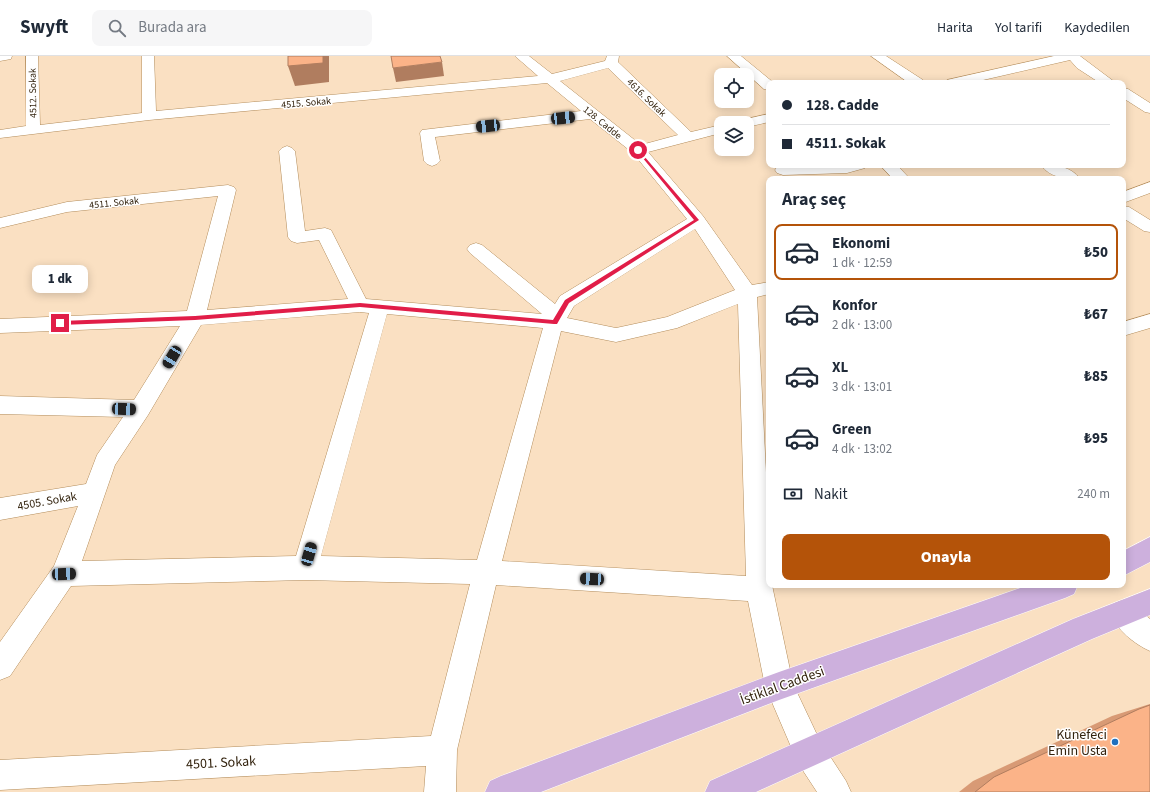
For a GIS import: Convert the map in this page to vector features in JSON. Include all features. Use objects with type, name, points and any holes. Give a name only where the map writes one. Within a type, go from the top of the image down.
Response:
[{"type":"main road","points":[[1126,562],[1150,549]]},
{"type":"main road","name":"İstiklal Caddesi","points":[[501,792],[779,686],[1057,588]]},
{"type":"main road","points":[[721,792],[1083,629],[1150,602]]},
{"type":"street","points":[[0,57],[6,56]]},
{"type":"street","name":"4512. Sokak","points":[[32,56],[33,130]]},
{"type":"street","points":[[148,56],[148,116]]},
{"type":"street","name":"128. Cadde","points":[[521,56],[638,150],[758,291]]},
{"type":"street","points":[[733,56],[766,84]]},
{"type":"street","points":[[877,56],[913,80]]},
{"type":"street","points":[[965,80],[1072,56],[1082,65],[1105,80]]},
{"type":"street","name":"4515. Sokak","points":[[0,134],[148,116],[550,79],[612,59]]},
{"type":"street","name":"4616. Sokak","points":[[612,59],[688,137]]},
{"type":"street","points":[[1129,103],[1150,109]]},
{"type":"street","points":[[432,161],[427,133],[594,114]]},
{"type":"street","points":[[754,121],[766,119]]},
{"type":"street","points":[[638,150],[714,131]]},
{"type":"street","points":[[287,151],[297,237],[325,234],[370,305],[305,568]]},
{"type":"street","points":[[783,170],[847,168]]},
{"type":"street","points":[[891,168],[899,176]]},
{"type":"street","points":[[1054,168],[1067,176]]},
{"type":"street","points":[[1126,197],[1150,187]]},
{"type":"street","name":"4511. Sokak","points":[[0,222],[67,207],[228,190],[195,318]]},
{"type":"street","points":[[1126,213],[1150,227]]},
{"type":"street","points":[[440,792],[442,750],[486,572],[556,320],[567,301],[697,220]]},
{"type":"street","points":[[476,249],[556,320]]},
{"type":"street","points":[[0,326],[195,318],[370,305],[556,320],[616,335],[670,323],[758,291],[759,589],[779,686],[809,752],[835,792]]},
{"type":"street","points":[[0,666],[64,574],[95,494],[105,462],[140,409],[195,318]]},
{"type":"street","points":[[1126,328],[1150,321]]},
{"type":"street","points":[[0,405],[140,409]]},
{"type":"street","name":"4505. Sokak","points":[[0,509],[95,494]]},
{"type":"street","points":[[64,574],[305,568],[486,572],[759,589]]},
{"type":"street","points":[[1124,613],[1150,637]]},
{"type":"street","name":"4501. Sokak","points":[[0,775],[442,750]]},
{"type":"building","points":[[288,56],[323,56],[323,63],[288,66]]},
{"type":"building","points":[[391,56],[440,56],[442,62],[393,68]]},
{"type":"building","points":[[1150,705],[1150,792],[975,792],[994,777]]},
{"type":"place","name":"Künefeci Emin Usta","points":[[1115,742]]},
{"type":"route","points":[[60,323],[195,318],[360,305],[554,322],[567,301],[697,220],[638,150]]}]
